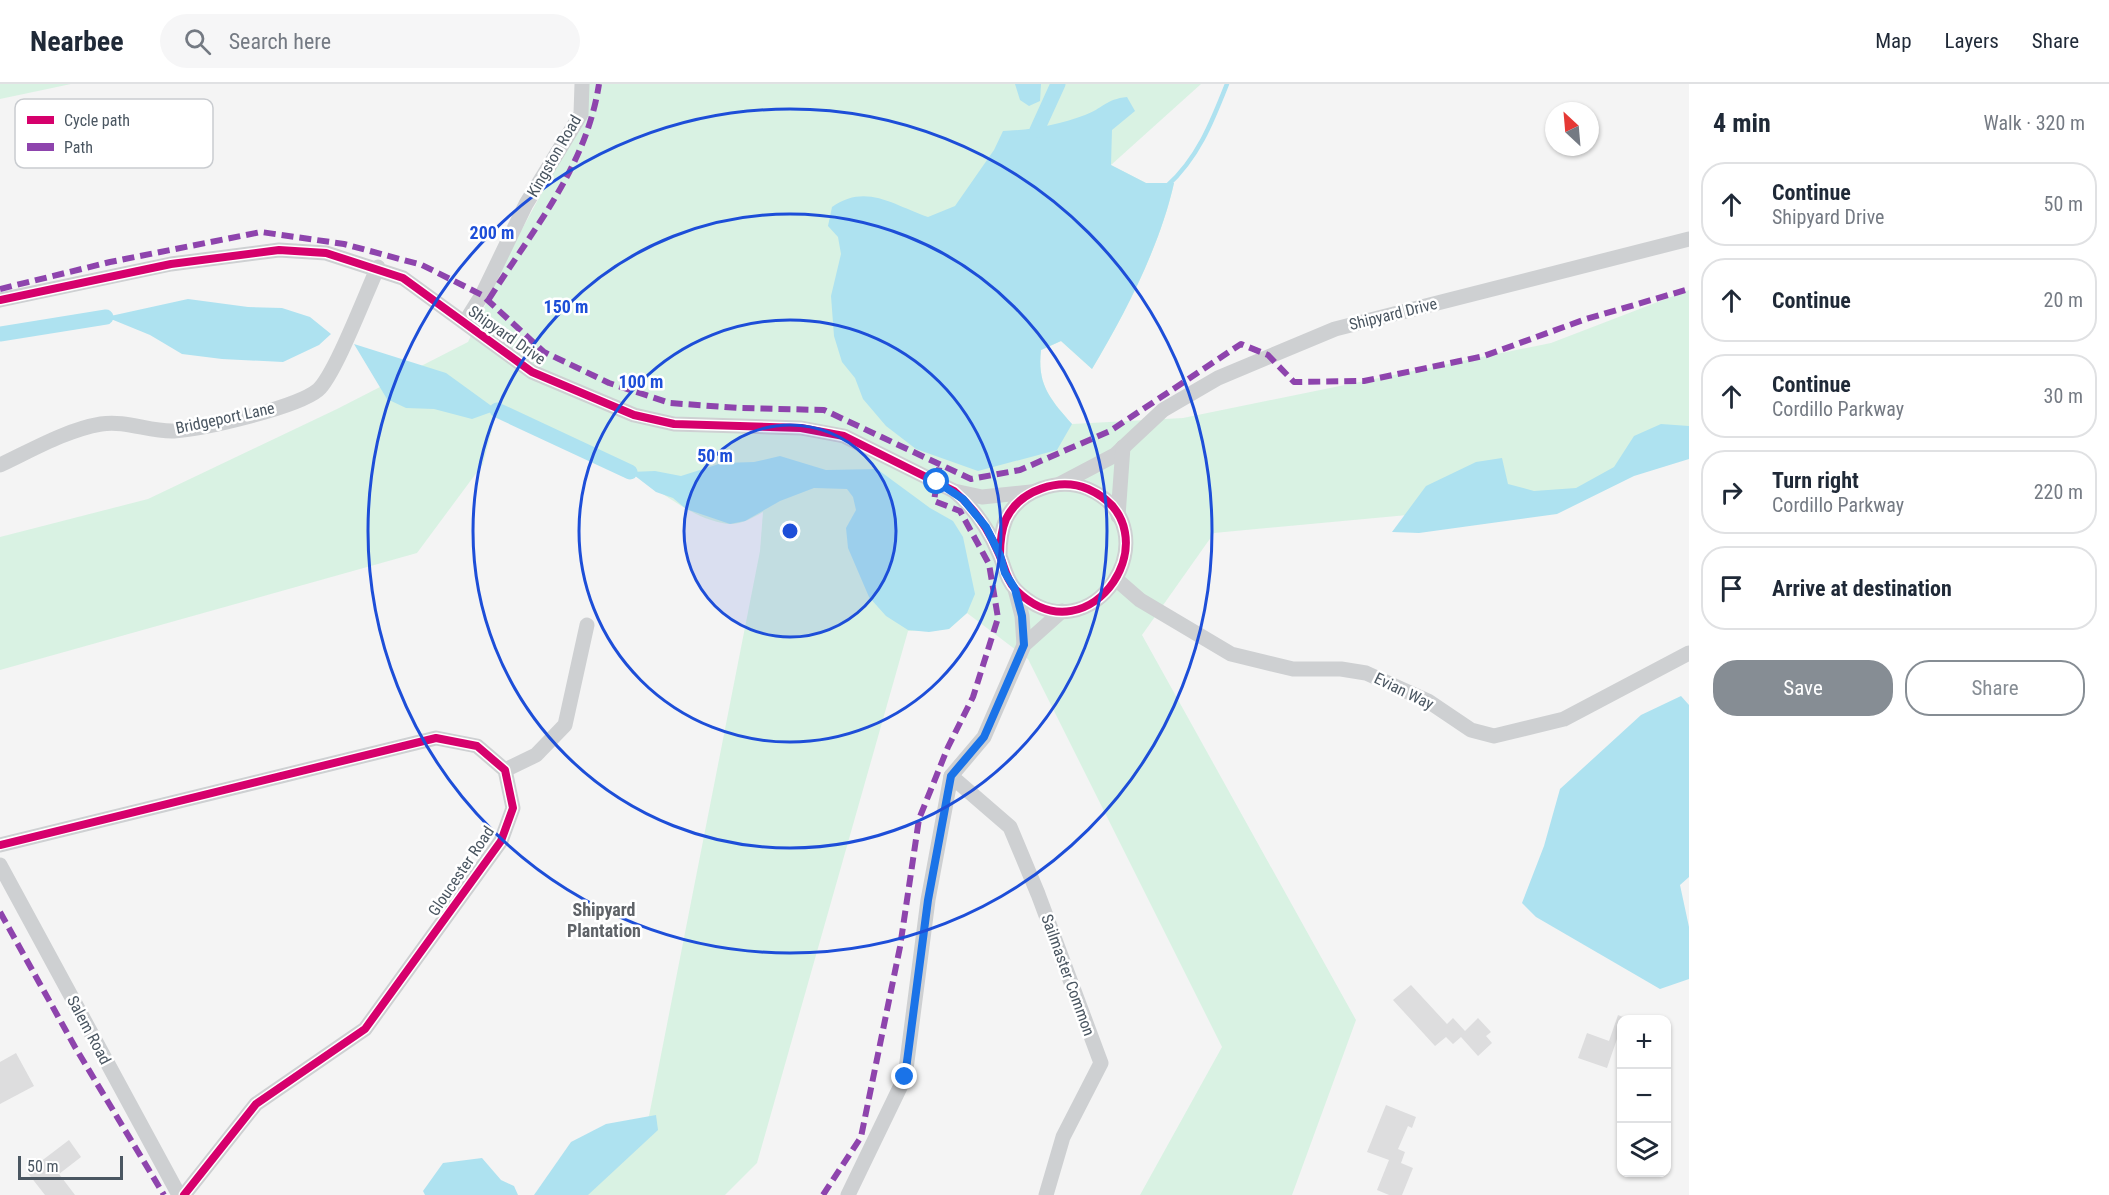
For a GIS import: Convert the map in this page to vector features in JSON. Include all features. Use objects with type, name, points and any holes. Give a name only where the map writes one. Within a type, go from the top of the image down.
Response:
[{"type":"street","name":"Kingston Road","points":[[465,322],[482,295],[526,204],[580,114],[582,84]]},
{"type":"street","name":"Shipyard Drive","points":[[1059,485],[1098,466],[1124,447],[1163,410],[1218,378],[1335,329],[1689,239]]},
{"type":"street","name":"Shipyard Drive","points":[[0,300],[171,264],[279,250],[326,253],[378,267],[403,278],[532,372],[634,415],[674,424],[801,428],[844,436],[954,491],[982,497],[1033,492]]},
{"type":"street","name":"Bridgeport Lane","points":[[0,465],[87,427],[105,424],[173,431],[230,420],[286,405],[310,395],[319,389],[342,348],[378,267]]},
{"type":"street","points":[[1118,516],[1124,447]]},
{"type":"street","points":[[1059,485],[1088,489],[1104,500],[1118,516],[1125,537],[1125,560],[1117,580],[1107,593],[1078,609],[1062,610],[1029,601],[1015,589],[1005,573],[1000,555],[1000,537],[1006,519],[1017,504],[1033,492],[1059,485]]},
{"type":"street","name":"Shipyard Drive","points":[[954,491],[986,527],[1000,555]]},
{"type":"street","name":"Evian Way","points":[[1117,580],[1148,605],[1231,654],[1293,669],[1341,669],[1366,673],[1428,701],[1472,730],[1494,736],[1564,719],[1689,653]]},
{"type":"street","points":[[1015,589],[1022,616],[1024,645]]},
{"type":"street","points":[[848,1195],[905,1077],[928,900],[951,776],[984,737],[1024,645],[1062,610]]},
{"type":"street","points":[[0,845],[436,738],[477,746],[505,770],[536,755],[565,725],[587,625]]},
{"type":"street","name":"Gloucester Road","points":[[184,1195],[256,1104],[365,1029],[501,841],[513,808],[505,770]]},
{"type":"street","name":"Sailmaster Common","points":[[951,776],[1010,827],[1038,894],[1101,1064],[1063,1137],[1046,1195]]},
{"type":"street","name":"Salem Road","points":[[0,865],[179,1195]]},
{"type":"green space","points":[[0,84],[71,84],[0,99]]},
{"type":"green space","points":[[587,84],[1201,84],[1111,165],[1146,183],[1174,183],[1151,255],[1117,326],[1092,369],[1061,341],[1041,350],[1043,382],[1051,399],[1072,424],[1183,418],[1551,343],[1689,290],[1689,449],[1580,499],[1214,533],[1142,635],[1356,1020],[1292,1195],[1140,1195],[1222,1047],[1028,659],[967,613],[949,629],[908,631],[757,1163],[725,1195],[559,1195],[649,1116],[760,551],[763,512],[746,521],[733,524],[714,521],[688,510],[627,471],[497,410],[483,464],[417,553],[0,670],[0,537],[148,499],[337,409],[468,342],[515,242],[583,117]]},
{"type":"water","points":[[1015,84],[1041,84],[1040,101],[1029,106],[1020,100]]},
{"type":"water","points":[[1127,97],[1135,111],[1112,130],[1111,165],[1146,183],[1174,183],[1151,255],[1117,326],[1092,369],[1061,341],[1041,350],[1043,382],[1051,399],[1072,424],[1057,450],[978,471],[916,449],[886,426],[863,399],[855,378],[842,362],[834,336],[831,296],[841,254],[838,237],[828,226],[832,207],[844,200],[868,196],[880,198],[928,217],[955,206],[994,150],[1003,131],[1065,122],[1091,113],[1109,102]]},
{"type":"water","points":[[188,299],[248,307],[282,308],[310,317],[331,334],[319,345],[283,362],[222,359],[182,354],[150,335],[106,317]]},
{"type":"water","points":[[354,344],[446,373],[497,410],[472,419],[434,409],[406,408],[387,399]]},
{"type":"water","points":[[1661,424],[1689,426],[1689,459],[1634,476],[1557,514],[1419,533],[1392,532],[1426,486],[1476,462],[1502,458],[1508,484],[1534,491],[1576,488],[1614,467],[1634,436]]},
{"type":"water","points":[[780,456],[826,470],[877,469],[930,508],[953,521],[963,537],[975,594],[967,613],[949,629],[929,632],[908,630],[886,616],[869,597],[848,548],[846,528],[856,510],[853,497],[847,489],[814,488],[780,501],[745,521],[730,524],[686,509],[673,498],[656,492],[630,472],[655,471],[681,476],[722,463],[754,462]]},
{"type":"water","points":[[1681,696],[1689,705],[1689,877],[1680,885],[1689,927],[1689,979],[1660,989],[1536,917],[1522,903],[1544,846],[1560,789],[1641,715]]},
{"type":"water","points":[[656,1115],[658,1130],[588,1195],[534,1195],[571,1142],[606,1124]]},
{"type":"water","points":[[482,1158],[501,1180],[514,1186],[518,1195],[425,1195],[423,1191],[443,1163]]},
{"type":"building","points":[[1411,985],[1447,1024],[1453,1018],[1465,1031],[1478,1018],[1491,1032],[1486,1036],[1492,1043],[1478,1056],[1461,1037],[1453,1044],[1446,1037],[1435,1046],[1393,1000]]},
{"type":"building","points":[[1617,1018],[1617,1039],[1607,1068],[1578,1058],[1587,1033],[1609,1041]]},
{"type":"building","points":[[16,1053],[34,1086],[0,1104],[0,1062]]},
{"type":"building","points":[[1386,1105],[1416,1117],[1412,1128],[1408,1126],[1398,1149],[1405,1152],[1401,1163],[1413,1168],[1402,1195],[1389,1195],[1377,1190],[1389,1160],[1367,1152]]},
{"type":"building","points":[[69,1140],[81,1157],[59,1174],[75,1195],[45,1195],[27,1172]]},
{"type":"waterway","points":[[1037,130],[1058,84]]},
{"type":"waterway","points":[[1167,186],[1196,151],[1210,126],[1227,84]]},
{"type":"waterway","points":[[0,334],[106,317]]},
{"type":"waterway","points":[[497,410],[630,472]]},
{"type":"marked path","points":[[489,299],[556,197],[570,170],[583,143],[599,84]]},
{"type":"marked path","points":[[0,289],[110,262],[261,232],[344,244],[422,265],[482,295],[544,352],[609,383],[670,403],[739,408],[824,410],[971,479],[1020,470],[1110,431],[1241,344],[1268,355],[1294,382],[1364,381],[1484,356],[1586,319],[1689,289]]},
{"type":"marked path","points":[[823,1195],[861,1137],[900,947],[919,819],[948,747],[973,697],[998,618],[989,564],[960,511],[934,501],[940,463]]},
{"type":"marked path","points":[[0,912],[75,1047],[164,1195]]},
{"type":"cycle path","points":[[0,300],[171,264],[279,250],[326,253],[403,278],[532,372],[634,415],[674,424],[801,428],[844,436],[954,491],[986,528],[1008,578],[1016,590],[1044,609],[1071,611],[1095,601],[1114,582],[1124,558],[1125,532],[1114,508],[1088,489],[1077,486],[1053,486],[1030,494],[1012,509],[1003,528],[1000,555]]},
{"type":"cycle path","points":[[0,845],[436,738],[477,746],[505,770],[513,808],[501,841],[365,1029],[256,1104],[184,1195]]},
{"type":"district","name":"Shipyard Plantation","points":[[604,919]]},
{"type":"route","points":[[905,1077],[928,900],[951,776],[984,737],[1024,645],[1018,598],[986,527],[963,499],[937,482]]}]
